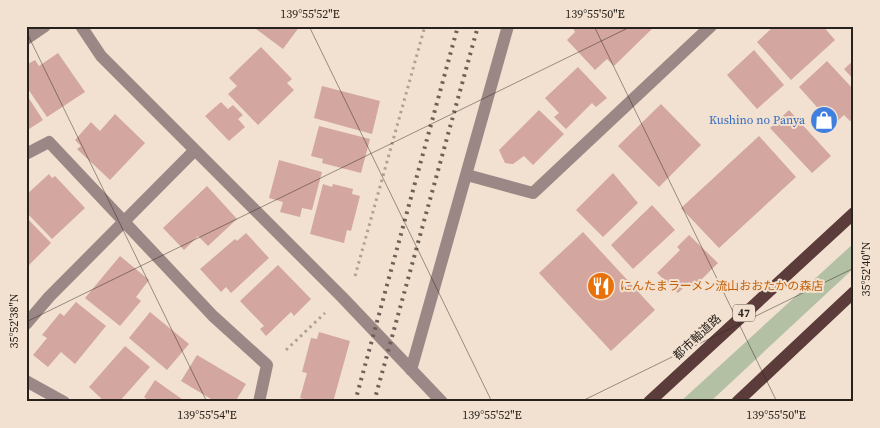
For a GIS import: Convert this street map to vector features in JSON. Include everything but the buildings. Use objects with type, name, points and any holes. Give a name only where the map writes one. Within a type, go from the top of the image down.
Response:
[{"type":"main road","name":"都市軸道路","points":[[649,402],[854,213]]},
{"type":"main road","points":[[737,402],[854,292]]},
{"type":"street","points":[[26,39],[45,26]]},
{"type":"street","points":[[81,26],[101,56],[342,297],[442,402]]},
{"type":"street","points":[[411,370],[508,26]]},
{"type":"street","points":[[467,175],[533,193],[710,26]]},
{"type":"street","points":[[26,154],[49,142],[213,316],[267,365],[259,402]]},
{"type":"street","points":[[26,324],[49,297],[194,150]]},
{"type":"street","points":[[26,381],[64,402]]},
{"type":"path","points":[[267,365],[288,348],[352,287],[425,26]]},
{"type":"green space","points":[[854,243],[854,268],[710,402],[680,402]]},
{"type":"railway","points":[[355,402],[458,26]]},
{"type":"railway","points":[[374,402],[478,26]]},
{"type":"place","name":"Kushino no Panya","points":[[824,120]]},
{"type":"place","name":"にんたまラーメン流山おおたかの森店","points":[[601,286]]}]
